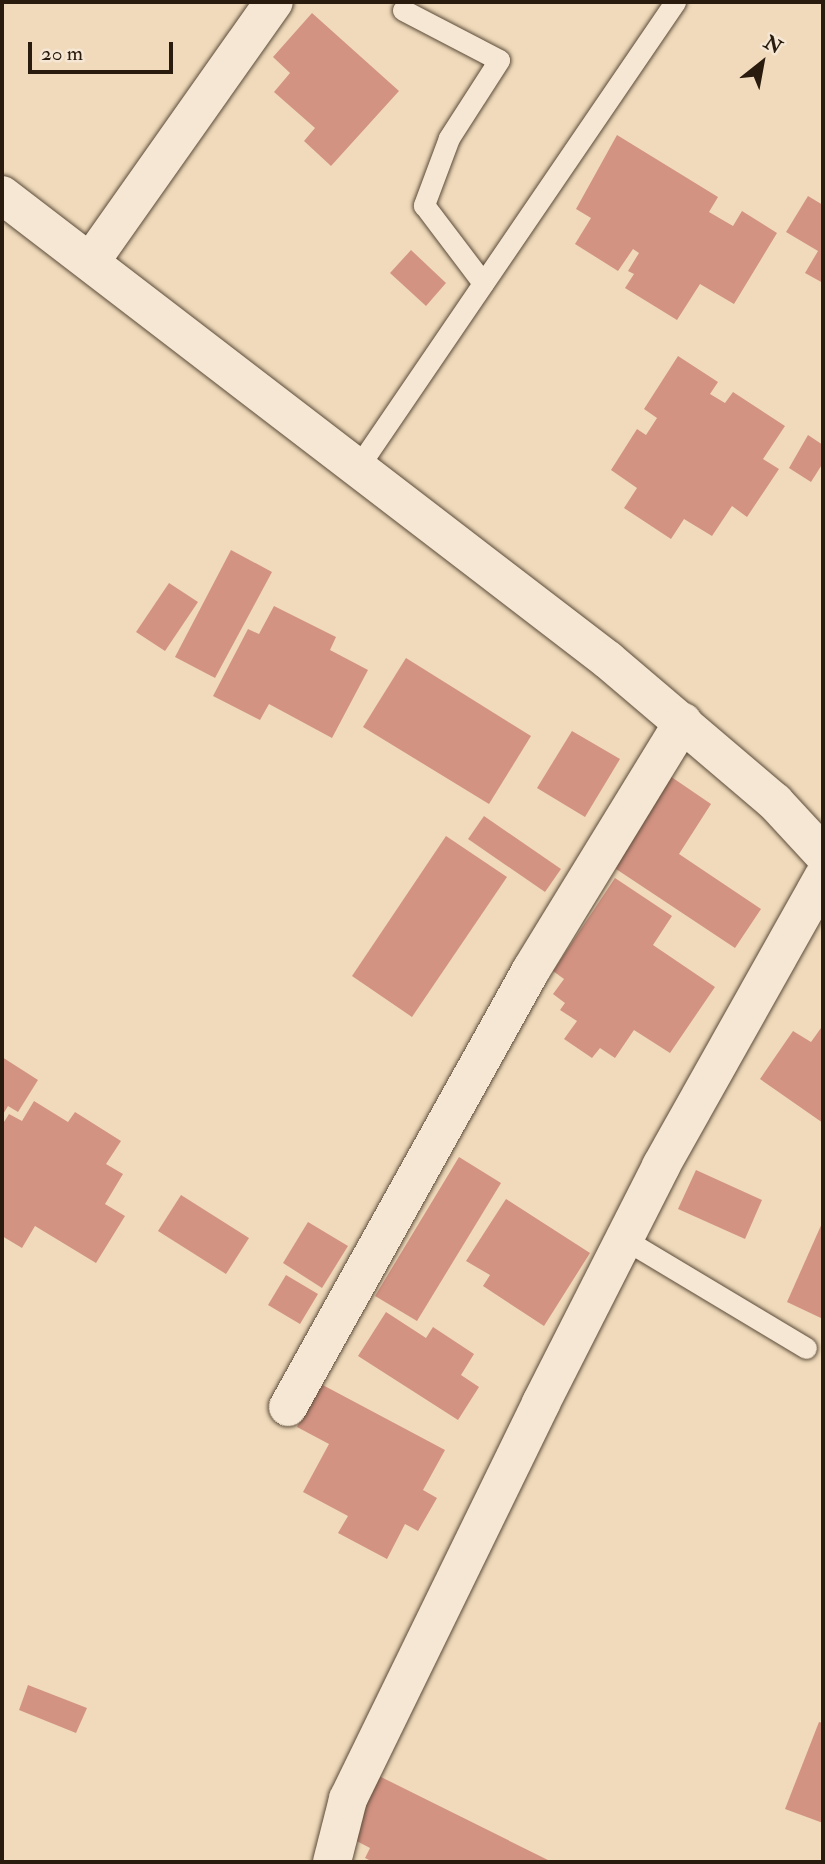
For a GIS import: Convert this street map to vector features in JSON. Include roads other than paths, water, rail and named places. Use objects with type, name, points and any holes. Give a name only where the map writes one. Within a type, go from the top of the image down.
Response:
[{"type":"street","points":[[91,261],[274,2]]},
{"type":"street","points":[[2,195],[358,467],[683,722],[775,802],[823,853]]},
{"type":"street","points":[[288,1407],[531,970],[683,722]]},
{"type":"street","points":[[332,1862],[348,1799],[624,1240],[823,877]]},
{"type":"lane","points":[[358,467],[675,2]]},
{"type":"lane","points":[[403,10],[499,61],[449,138],[424,205],[483,284]]},
{"type":"lane","points":[[624,1240],[806,1348]]}]
